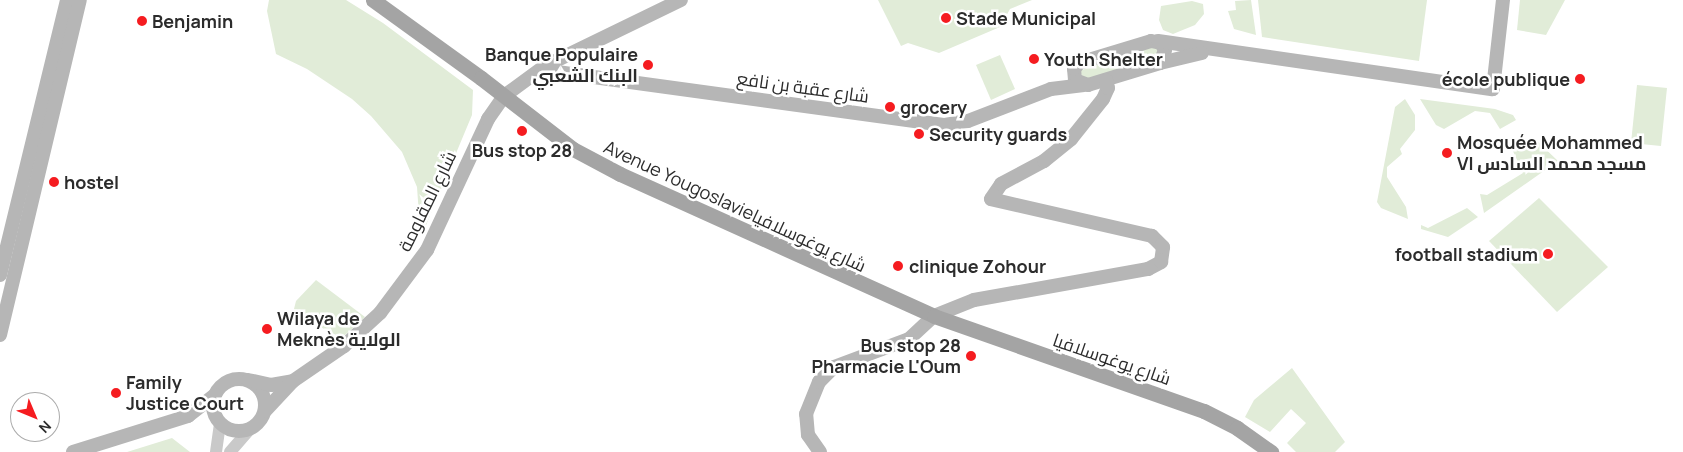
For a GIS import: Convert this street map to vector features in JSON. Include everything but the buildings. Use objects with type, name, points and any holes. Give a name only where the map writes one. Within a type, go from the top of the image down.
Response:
[{"type":"main road","points":[[0,275],[67,0]]},
{"type":"main road","points":[[0,335],[80,0]]},
{"type":"main road","points":[[373,0],[504,96]]},
{"type":"main road","name":"شارع المقاومة","points":[[248,380],[270,385],[293,381],[360,332],[398,292],[427,250],[488,119],[504,96],[545,66],[681,0]]},
{"type":"main road","points":[[1050,89],[1076,66],[1151,41],[1158,41],[1212,51],[1493,89],[1503,0]]},
{"type":"main road","points":[[1158,41],[1165,50],[1160,63]]},
{"type":"main road","points":[[1050,89],[1106,80],[1160,63],[1212,51]]},
{"type":"main road","name":"شارع عقبة بن نافع","points":[[545,66],[557,72],[932,125],[960,124],[1050,89]]},
{"type":"main road","points":[[1076,66],[1075,80],[1084,85]]},
{"type":"main road","points":[[820,452],[808,435],[806,414],[825,374],[834,367],[908,339],[934,316],[974,300],[1153,268],[1163,257],[1160,242],[1152,236],[991,200],[1000,184],[1044,161],[1070,139],[1103,99],[1108,88],[1106,80]]},
{"type":"main road","name":"Avenue Yougoslavieشارع يوغوسلافيا","points":[[504,96],[573,149],[620,174],[934,316]]},
{"type":"main road","name":"شارع يوغوسلافيا","points":[[934,316],[1204,411],[1237,428],[1271,452]]},
{"type":"main road","points":[[72,452],[188,416],[214,396],[220,387],[231,380],[248,380],[262,392],[265,411]]},
{"type":"main road","points":[[188,416],[220,422],[238,431],[251,428],[293,381]]},
{"type":"main road","points":[[214,396],[214,413],[220,422]]},
{"type":"street","points":[[216,452],[220,422]]},
{"type":"street","points":[[230,452],[251,428]]},
{"type":"green space","points":[[269,0],[346,0],[383,23],[473,90],[472,115],[424,230],[420,230],[417,187],[402,152],[371,116],[352,99],[307,69],[276,54],[267,11]]},
{"type":"green space","name":"Stade Municipal","points":[[878,0],[1032,0],[1010,9],[1000,27],[939,53],[908,43],[901,46]]},
{"type":"green space","points":[[1251,0],[1256,35],[1234,29],[1228,11],[1236,10],[1235,1]]},
{"type":"green space","points":[[1258,0],[1427,0],[1419,61],[1262,37]]},
{"type":"green space","points":[[1520,0],[1565,0],[1546,35],[1517,30]]},
{"type":"green space","points":[[1192,1],[1203,4],[1204,14],[1195,25],[1173,34],[1163,30],[1159,20],[1161,6]]},
{"type":"green space","points":[[1152,46],[1157,47],[1159,56],[1085,80],[1079,71]]},
{"type":"green space","points":[[1000,55],[1015,89],[991,100],[976,65]]},
{"type":"green space","points":[[1637,85],[1667,88],[1661,146],[1631,143]]},
{"type":"green space","points":[[1405,99],[1415,115],[1415,130],[1400,149],[1402,154],[1387,167],[1387,177],[1406,207],[1408,219],[1381,208],[1377,202],[1395,107]]},
{"type":"green space","points":[[1420,99],[1495,109],[1513,115],[1516,120],[1500,129],[1490,113],[1475,111],[1444,129],[1436,125]]},
{"type":"green space","points":[[1533,137],[1558,161],[1484,213],[1480,194],[1487,195],[1523,173],[1512,149]]},
{"type":"green space","name":"football stadium","points":[[1539,198],[1608,267],[1557,312],[1489,241]]},
{"type":"green space","points":[[1467,208],[1478,217],[1448,237],[1421,229],[1421,225],[1428,228]]},
{"type":"green space","points":[[316,280],[365,317],[345,335],[338,336],[299,316],[294,309],[296,301]]},
{"type":"green space","points":[[1292,368],[1345,442],[1335,452],[1296,452],[1287,443],[1306,423],[1291,409],[1270,432],[1245,417],[1254,400]]},
{"type":"green space","points":[[172,438],[190,452],[127,452]]},
{"type":"place","name":"Stade Municipal","points":[[946,18]]},
{"type":"place","name":"Benjamin","points":[[142,21]]},
{"type":"place","name":"Youth Shelter","points":[[1034,59]]},
{"type":"place","name":"Banque Populaire البنك الشعبي","points":[[648,65]]},
{"type":"place","name":"école publique","points":[[1580,79]]},
{"type":"place","name":"grocery","points":[[890,107]]},
{"type":"place","name":"Bus stop 28","points":[[522,131]]},
{"type":"place","name":"Security guards","points":[[919,134]]},
{"type":"place","name":"Mosquée Mohammed VI مسجد محمد السادس","points":[[1447,153]]},
{"type":"place","name":"hostel","points":[[54,182]]},
{"type":"place","name":"football stadium","points":[[1548,254]]},
{"type":"place","name":"clinique Zohour","points":[[898,266]]},
{"type":"place","name":"Wilaya de Meknès الولاية","points":[[267,329]]},
{"type":"place","name":"Bus stop 28 Pharmacie L'Oum","points":[[971,356]]},
{"type":"place","name":"Family Justice Court","points":[[116,393]]}]
